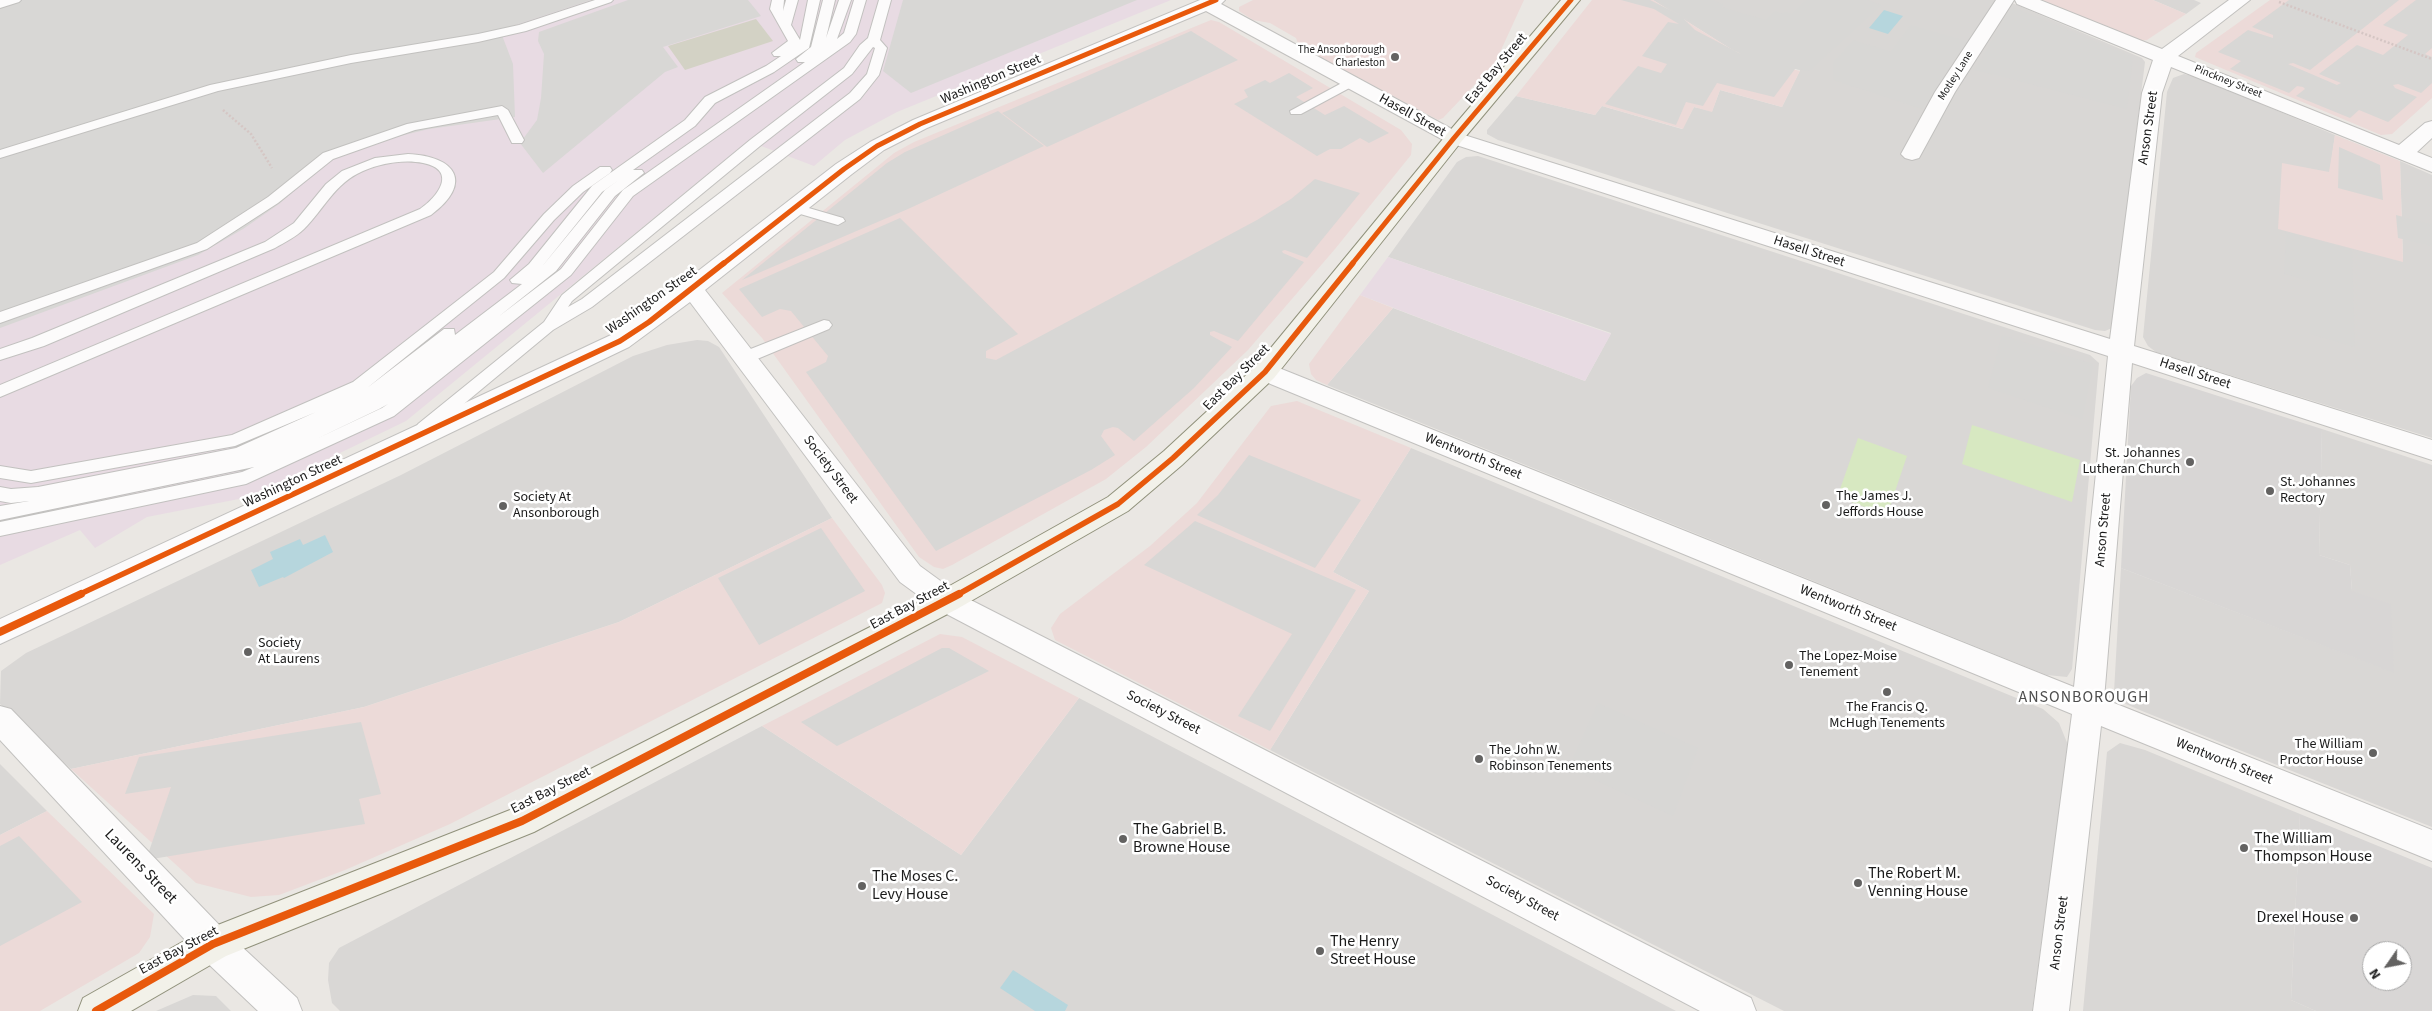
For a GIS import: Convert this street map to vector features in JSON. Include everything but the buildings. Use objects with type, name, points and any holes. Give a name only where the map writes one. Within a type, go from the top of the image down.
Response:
[{"type":"street","name":"East Bay Street","points":[[96,1011],[213,944],[522,821],[947,601],[1118,504],[1173,458],[1265,372],[1454,138],[1572,0]]},
{"type":"street","name":"Motley Lane","points":[[1912,154],[1945,92],[2005,0]]},
{"type":"street","name":"Pinckney Street","points":[[2024,0],[2432,166]]},
{"type":"street","points":[[2164,57],[2242,0]]},
{"type":"street","name":"Hasell Street","points":[[1212,2],[1351,82],[1454,138],[2432,450]]},
{"type":"street","name":"Washington Street","points":[[0,632],[620,341],[692,289],[877,146],[920,124],[1212,2]]},
{"type":"street","name":"Anson Street","points":[[2051,1011],[2088,707],[2121,351],[2152,93],[2164,57]]},
{"type":"street","points":[[2402,154],[2432,127]]},
{"type":"street","name":"Society Street","points":[[692,289],[910,574],[947,601],[1738,1011]]},
{"type":"street","name":"Wentworth Street","points":[[1265,372],[2432,846]]},
{"type":"street","name":"Laurens Street","points":[[0,719],[213,944],[284,1011]]},
{"type":"lane","points":[[0,4],[15,0]]},
{"type":"lane","points":[[0,154],[196,94],[256,78],[351,59],[478,38],[522,28],[591,3],[607,0]]},
{"type":"lane","points":[[0,472],[31,477],[235,440],[359,386],[498,275],[549,217],[578,189],[674,121],[700,94],[751,69],[794,42],[776,8],[778,0]]},
{"type":"lane","points":[[786,25],[792,0]]},
{"type":"lane","points":[[0,494],[11,496],[38,493],[240,453],[373,392],[534,267],[597,189],[690,123],[710,100],[770,69],[805,45],[814,0]]},
{"type":"lane","points":[[0,513],[250,462],[373,406],[391,394],[551,268],[610,193],[622,183],[817,49],[829,0]]},
{"type":"lane","points":[[828,52],[845,0]]},
{"type":"lane","points":[[0,529],[246,478],[388,412],[566,272],[628,193],[828,52],[850,34],[860,0]]},
{"type":"lane","points":[[548,326],[567,298],[755,144],[848,71],[864,48],[874,40],[885,0]]},
{"type":"lane","points":[[404,444],[548,326],[587,303],[855,96],[873,75],[881,48],[874,40]]},
{"type":"lane","points":[[1296,111],[1351,82]]},
{"type":"lane","points":[[0,318],[202,246],[240,224],[328,156],[412,127],[502,110],[518,140]]},
{"type":"lane","points":[[0,355],[38,342],[270,245],[298,227],[330,186],[357,169],[389,159],[406,157],[436,163],[444,167],[448,174],[450,182],[443,197],[425,213],[349,243],[0,391]]},
{"type":"lane","points":[[795,208],[838,222]]},
{"type":"lane","points":[[744,358],[824,325]]},
{"type":"path","points":[[2279,2],[2432,59]]},
{"type":"path","points":[[196,94],[223,110],[251,134],[268,160],[274,175]]},
{"type":"shaded area","points":[[0,0],[1171,0],[897,112],[845,140],[814,166],[748,141],[406,421],[249,497],[147,517],[95,548],[80,530],[0,565]]},
{"type":"shaded area","points":[[0,0],[591,0],[500,30],[513,64],[515,117],[429,129],[379,141],[334,157],[279,204],[243,229],[198,255],[0,328]]},
{"type":"shaded area","points":[[628,0],[748,0],[761,16],[663,47],[678,67],[665,72],[543,173],[520,143],[537,120],[541,98],[544,54],[538,41],[539,32]]},
{"type":"shaded area","points":[[903,0],[1137,0],[911,93],[883,71]]},
{"type":"shaded area","points":[[1253,0],[1524,0],[1495,63],[1443,118],[1438,120],[1299,46],[1296,38],[1270,23],[1253,20],[1239,11],[1239,7]]},
{"type":"shaded area","points":[[1592,0],[1653,0],[1734,51],[1800,71],[1782,107],[1720,90],[1712,112],[1694,107],[1683,129],[1602,106],[1595,115],[1516,96]]},
{"type":"shaded area","points":[[1621,0],[1650,0],[1680,15],[1695,30],[1741,54],[1658,0],[1712,0],[1723,4],[1721,7],[1766,20],[1775,11],[1783,14],[1786,12],[1792,14],[1807,0],[1868,0],[1881,5],[1809,71],[1795,69],[1774,97],[1717,83],[1703,106],[1686,102],[1676,125],[1605,104],[1638,66],[1661,73],[1667,64],[1642,56],[1668,22],[1679,24],[1654,9]]},
{"type":"shaded area","points":[[1653,0],[2005,0],[2142,58],[2145,62],[2112,328],[2105,331],[2095,330],[1498,140],[1487,134],[1487,130],[1516,96],[1595,115],[1602,106],[1682,129],[1694,107],[1712,111],[1720,90],[1782,107],[1800,70],[1759,60],[1734,51]]},
{"type":"shaded area","points":[[2036,0],[2153,0],[2186,14],[2147,40],[2139,41]]},
{"type":"shaded area","points":[[2153,0],[2194,0],[2201,3],[2186,14]]},
{"type":"shaded area","points":[[2270,0],[2432,0],[2432,98],[2392,134],[2381,135],[2195,57],[2196,53]]},
{"type":"shaded area","points":[[2289,0],[2399,0],[2310,70],[2293,63],[2288,64],[2337,85],[2341,83],[2319,74],[2357,45],[2383,55],[2408,35],[2383,25],[2416,0],[2432,0],[2432,48],[2425,54],[2432,57],[2432,83],[2421,93],[2398,84],[2393,85],[2395,88],[2417,97],[2388,122],[2359,110],[2350,118],[2296,96],[2305,89],[2303,87],[2297,86],[2289,93],[2230,69],[2241,61],[2218,52],[2248,30],[2273,38],[2273,35],[2252,27]]},
{"type":"shaded area","points":[[2012,7],[2133,57],[2127,109],[1975,70]]},
{"type":"shaded area","points":[[756,19],[773,41],[685,70],[668,46]]},
{"type":"shaded area","points":[[1211,20],[1219,22],[1401,130],[1412,144],[1411,155],[1335,249],[1248,350],[1146,447],[1106,479],[952,565],[943,569],[934,567],[919,557],[762,338],[722,293],[894,153],[914,142]]},
{"type":"shaded area","points":[[1911,25],[1967,41],[1922,109],[1833,80],[1833,63],[1854,40],[1891,52]]},
{"type":"shaded area","points":[[1191,31],[1238,60],[1047,147],[1002,113]]},
{"type":"shaded area","points":[[1289,73],[1313,88],[1296,97],[1325,115],[1344,106],[1389,133],[1369,143],[1360,138],[1341,149],[1330,149],[1317,156],[1234,104],[1248,97],[1244,90],[1265,80],[1270,83]]},
{"type":"shaded area","points":[[2184,74],[2197,77],[2335,135],[2330,172],[2403,261],[2400,161],[2432,175],[2432,438],[2156,352],[2148,346],[2143,337],[2167,92],[2173,78]]},
{"type":"shaded area","points":[[998,111],[1044,146],[908,209],[742,280],[887,163],[905,152]]},
{"type":"shaded area","points":[[2335,135],[2400,161],[2403,262],[2278,229],[2282,163],[2329,172]]},
{"type":"shaded area","points":[[2339,147],[2380,165],[2383,200],[2338,188]]},
{"type":"shaded area","points":[[1478,156],[2090,355],[2099,363],[2072,669],[2067,677],[2047,675],[1327,385],[1393,308],[1585,381],[1611,333],[1388,257],[1457,162],[1466,157]]},
{"type":"shaded area","points":[[1315,179],[1360,193],[1307,258],[1285,250],[1282,251],[1304,262],[1238,341],[1214,331],[1210,332],[1210,335],[1232,347],[1194,388],[1134,441],[1118,428],[1113,427],[1104,430],[1101,436],[1115,455],[1091,470],[936,551],[806,372],[826,362],[828,356],[791,311],[780,309],[762,317],[739,289],[900,218],[1018,334],[986,351],[986,358],[996,360],[1257,220],[1291,199]]},
{"type":"shaded area","points":[[2396,215],[2432,224],[2432,246],[2398,238]]},
{"type":"shaded area","points":[[2286,232],[2352,250],[2355,347],[2310,334],[2310,281],[2284,274]]},
{"type":"shaded area","points":[[1388,257],[1611,334],[1585,381],[1360,295]]},
{"type":"shaded area","points":[[1360,295],[1393,308],[1327,385],[1316,380],[1311,374],[1309,364]]},
{"type":"shaded area","points":[[2002,335],[2093,364],[2082,419],[1988,388]]},
{"type":"shaded area","points":[[697,340],[708,341],[719,347],[832,518],[619,622],[364,707],[71,769],[0,704],[1,671],[26,653],[401,475],[633,356],[667,345]]},
{"type":"shaded area","name":"St. Johannes Lutheran Church","points":[[2146,373],[2322,429],[2319,555],[2350,565],[2352,591],[2391,604],[2394,673],[2121,568],[2131,386],[2137,378]]},
{"type":"shaded area","points":[[1297,401],[1411,448],[1333,572],[1369,591],[1270,750],[1055,640],[1051,628],[1060,614],[1150,546],[1197,503],[1271,406]]},
{"type":"shaded area","points":[[2322,429],[2432,465],[2432,827],[2142,711],[2126,704],[2114,692],[2121,568],[2393,672],[2352,591],[2350,565],[2319,555]]},
{"type":"shaded area","points":[[1411,448],[2043,709],[2059,723],[2068,745],[2032,1011],[1784,1011],[1270,750],[1369,591],[1333,572]]},
{"type":"shaded area","points":[[1249,455],[1361,500],[1315,568],[1197,515],[1218,495]]},
{"type":"shaded area","points":[[832,518],[882,585],[885,593],[882,603],[450,824],[345,870],[279,895],[251,897],[196,883],[71,769],[364,707],[619,622]]},
{"type":"shaded area","points":[[1195,521],[1356,590],[1270,731],[1238,716],[1292,634],[1144,565]]},
{"type":"shaded area","points":[[821,528],[865,591],[759,645],[718,578]]},
{"type":"shaded area","points":[[940,634],[962,637],[1079,698],[961,855],[762,726]]},
{"type":"shaded area","points":[[942,648],[949,648],[989,671],[837,746],[801,722]]},
{"type":"shaded area","points":[[1079,698],[1676,1011],[340,1011],[332,1003],[328,980],[329,963],[339,948],[762,726],[961,855]]},
{"type":"shaded area","points":[[1598,703],[1698,748],[1673,816],[1569,768]]},
{"type":"shaded area","points":[[361,722],[381,794],[359,799],[365,824],[146,860],[171,787],[125,794],[139,757]]},
{"type":"shaded area","points":[[2120,743],[2145,750],[2300,814],[2291,1000],[2316,1011],[2083,1011],[2107,752]]},
{"type":"shaded area","points":[[0,764],[47,811],[0,835]]},
{"type":"shaded area","points":[[47,811],[154,914],[150,937],[139,953],[40,1011],[0,1011],[0,835]]},
{"type":"shaded area","name":"Drexel House","points":[[2300,814],[2432,868],[2432,1011],[2316,1011],[2291,1000]]},
{"type":"shaded area","points":[[19,836],[82,902],[0,946],[0,846]]},
{"type":"shaded area","points":[[193,995],[216,996],[231,1011],[156,1011]]},
{"type":"green space","points":[[1972,425],[2080,460],[2072,502],[1962,464]]},
{"type":"green space","points":[[1858,438],[1907,456],[1887,515],[1851,502],[1851,499],[1839,492]]},
{"type":"water","points":[[1884,10],[1903,16],[1888,34],[1869,28]]},
{"type":"water","points":[[325,535],[333,552],[284,578],[259,587],[251,570],[273,559],[270,552],[300,539],[303,545]]},
{"type":"water","points":[[1013,970],[1068,1005],[1065,1011],[1035,1011],[1000,988]]},
{"type":"cycle path","points":[[0,632],[620,341],[649,322],[844,169],[877,146],[920,124],[1216,0]]},
{"type":"cycle path","points":[[96,1011],[213,944],[522,821],[947,601],[1118,504],[1173,458],[1265,372],[1454,138],[1571,0]]},
{"type":"place","name":"The Ansonborough Charleston","points":[[1395,57]]},
{"type":"place","name":"St. Johannes Lutheran Church","points":[[2190,462]]},
{"type":"place","name":"St. Johannes Rectory","points":[[2270,491]]},
{"type":"place","name":"The James J. Jeffords House","points":[[1826,505]]},
{"type":"place","name":"Society At Ansonborough","points":[[503,506]]},
{"type":"place","name":"Society At Laurens","points":[[248,652]]},
{"type":"place","name":"The Lopez-Moise Tenement","points":[[1789,665]]},
{"type":"place","name":"The Francis Q. McHugh Tenements","points":[[1887,692]]},
{"type":"place","name":"The William Proctor House","points":[[2373,753]]},
{"type":"place","name":"The John W. Robinson Tenements","points":[[1479,759]]},
{"type":"place","name":"The Gabriel B. Browne House","points":[[1123,839]]},
{"type":"place","name":"The William Thompson House","points":[[2244,848]]},
{"type":"place","name":"The Robert M. Venning House","points":[[1858,883]]},
{"type":"place","name":"The Moses C. Levy House","points":[[862,886]]},
{"type":"place","name":"Drexel House","points":[[2354,918]]},
{"type":"place","name":"The Henry Street House","points":[[1320,951]]},
{"type":"district","name":"ANSONBOROUGH","points":[[2084,698]]}]
